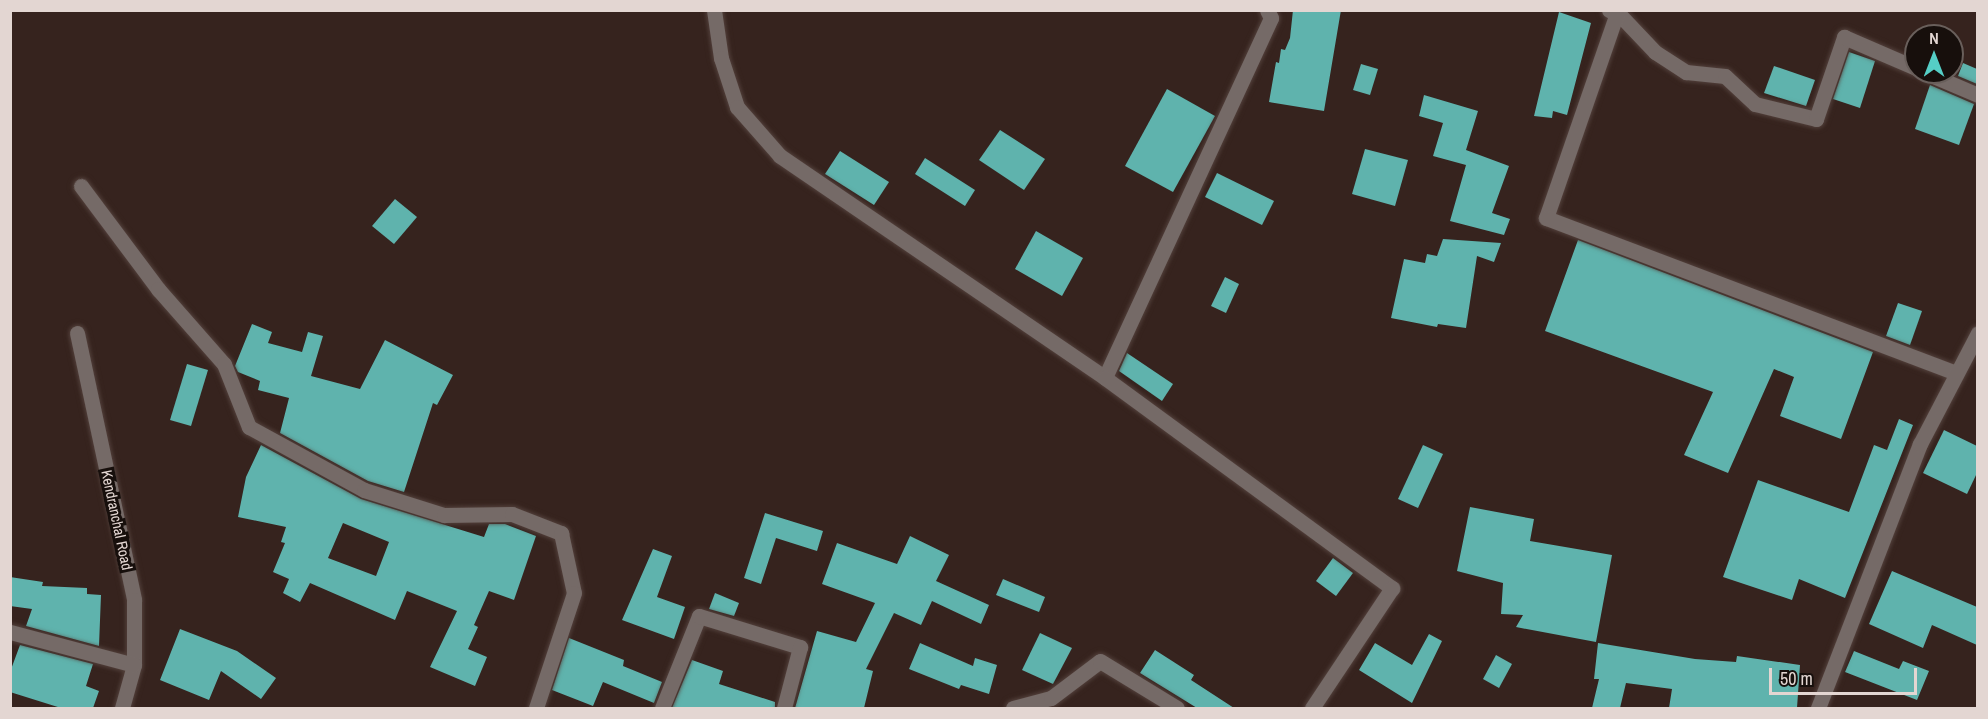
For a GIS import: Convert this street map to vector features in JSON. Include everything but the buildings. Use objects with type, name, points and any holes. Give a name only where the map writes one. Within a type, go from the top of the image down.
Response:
[{"type":"street","points":[[714,10],[720,58],[737,106],[780,156],[1105,378],[1392,588],[1312,708]]},
{"type":"street","points":[[1105,378],[1270,18],[1267,10]]},
{"type":"street","points":[[1904,63],[1844,37],[1816,119],[1755,104],[1725,76],[1686,72],[1655,52],[1615,11],[1546,218],[1956,373]]},
{"type":"street","points":[[1952,84],[1977,95]]},
{"type":"street","points":[[81,186],[158,290],[224,364],[249,427],[364,490],[444,515],[512,514],[561,533],[574,592],[536,708]]},
{"type":"street","name":"Kendranchal Road","points":[[77,333],[135,600],[134,664],[122,708]]},
{"type":"street","points":[[1818,708],[1920,444],[1977,333]]},
{"type":"street","points":[[662,708],[699,616],[800,647],[784,708]]},
{"type":"street","points":[[10,632],[134,664]]},
{"type":"street","points":[[1013,708],[1051,698],[1100,661],[1177,708]]}]
